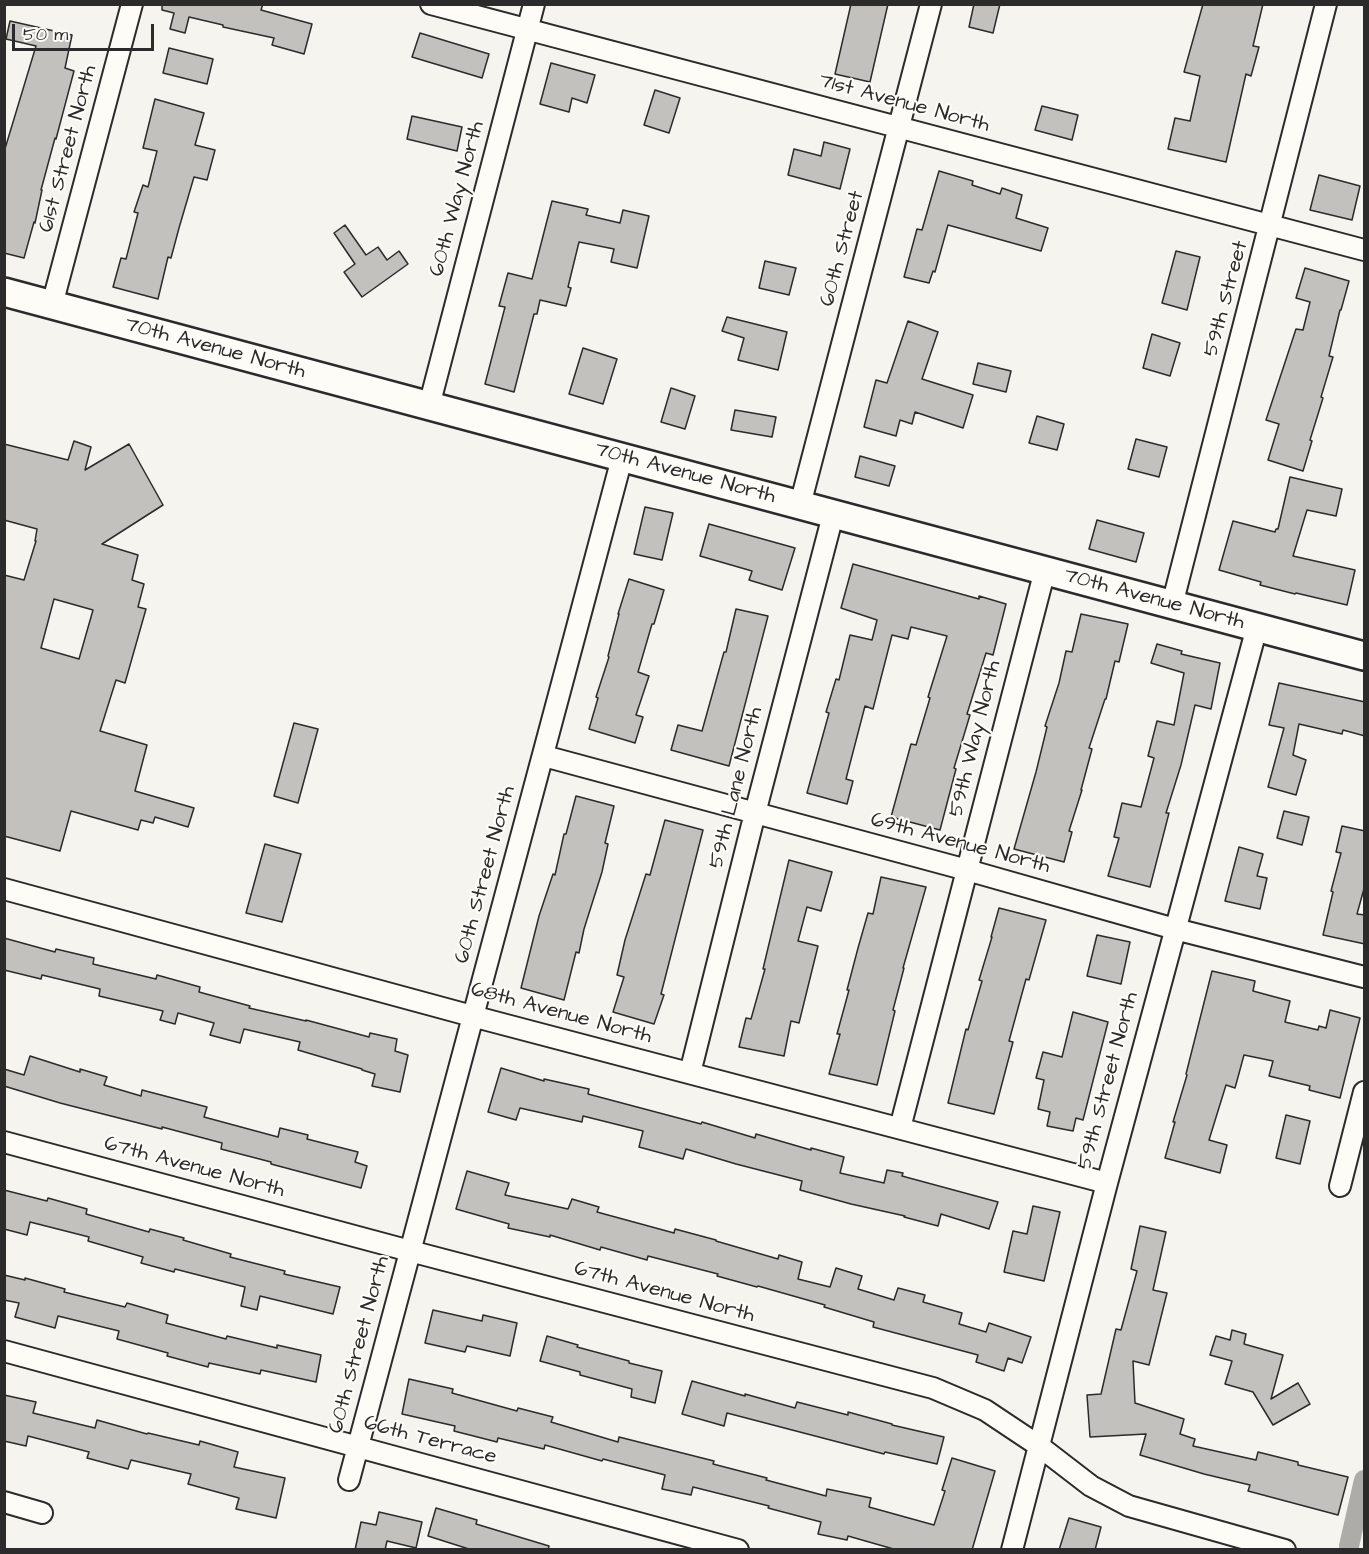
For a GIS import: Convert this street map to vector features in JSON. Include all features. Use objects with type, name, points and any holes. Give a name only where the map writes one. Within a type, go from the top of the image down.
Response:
[{"type":"street","name":"61st Street North","points":[[52,305],[132,4]]},
{"type":"street","name":"71st Avenue North","points":[[431,4],[1365,250]]},
{"type":"street","name":"60th Way North","points":[[429,406],[534,4]]},
{"type":"street","name":"60th Street","points":[[800,505],[932,4]]},
{"type":"street","name":"59th Street","points":[[1172,605],[1326,4]]},
{"type":"street","name":"70th Avenue North","points":[[4,292],[1365,656]]},
{"type":"street","name":"60th Street North","points":[[349,1480],[622,458]]},
{"type":"street","name":"59th Lane North","points":[[690,1073],[833,515]]},
{"type":"street","name":"59th Way North","points":[[900,1128],[1045,570]]},
{"type":"street","name":"59th Street North","points":[[1012,1550],[1107,1183],[1257,627]]},
{"type":"street","name":"69th Avenue North","points":[[544,756],[967,870],[1175,929],[1365,977]]},
{"type":"street","name":"68th Avenue North","points":[[4,889],[472,1016],[1107,1183]]},
{"type":"street","points":[[1340,1186],[1365,1092]]},
{"type":"street","name":"67th Avenue North","points":[[4,1142],[933,1388],[985,1410],[1091,1486],[1129,1506],[1285,1550]]},
{"type":"street","name":"66th Terrace","points":[[4,1351],[738,1550]]},
{"type":"street","points":[[4,1502],[42,1513]]},
{"type":"building","points":[[162,4],[263,4],[261,10],[312,24],[304,54],[272,45],[274,38],[189,17],[185,33],[170,29],[174,13],[162,10]]},
{"type":"building","points":[[851,4],[888,4],[870,82],[835,74]]},
{"type":"building","points":[[974,4],[1000,4],[993,33],[969,27]]},
{"type":"building","points":[[1203,4],[1263,4],[1253,46],[1259,47],[1251,76],[1246,74],[1226,162],[1168,149],[1175,118],[1190,121],[1200,76],[1184,72]]},
{"type":"building","points":[[10,21],[72,35],[65,68],[74,71],[24,258],[4,253],[4,152],[36,46],[6,39]]},
{"type":"building","points":[[420,33],[489,54],[482,78],[412,57]]},
{"type":"building","points":[[169,48],[213,59],[207,84],[163,73]]},
{"type":"building","points":[[551,63],[595,75],[587,103],[572,98],[569,112],[540,104]]},
{"type":"building","points":[[655,90],[680,98],[669,133],[644,125]]},
{"type":"building","points":[[155,99],[204,113],[195,145],[215,150],[207,180],[194,177],[171,258],[168,257],[158,299],[113,287],[121,258],[126,259],[138,213],[134,212],[143,185],[148,187],[157,151],[143,148]]},
{"type":"building","points":[[1042,106],[1078,115],[1072,140],[1035,130]]},
{"type":"building","points":[[412,116],[462,127],[457,151],[407,139]]},
{"type":"building","points":[[824,142],[850,149],[840,189],[788,175],[794,149],[821,156]]},
{"type":"building","points":[[939,171],[973,181],[972,185],[1000,194],[1002,188],[1022,195],[1016,218],[1048,228],[1041,251],[948,225],[935,272],[933,271],[929,283],[904,277],[917,229],[922,230]]},
{"type":"building","points":[[1319,175],[1360,186],[1352,220],[1310,210]]},
{"type":"building","points":[[552,201],[588,209],[586,215],[620,223],[623,210],[649,216],[637,268],[611,262],[614,249],[579,242],[568,287],[571,288],[566,306],[540,300],[537,314],[534,314],[514,392],[485,384],[505,307],[499,306],[508,273],[532,279]]},
{"type":"building","points":[[345,225],[366,255],[378,247],[387,260],[399,251],[408,264],[362,297],[344,272],[355,264],[334,233]]},
{"type":"building","points":[[1176,251],[1200,257],[1187,310],[1162,303]]},
{"type":"building","points":[[765,261],[796,268],[789,295],[759,288]]},
{"type":"building","points":[[1305,268],[1349,281],[1329,356],[1333,357],[1303,471],[1268,460],[1279,424],[1266,420],[1296,329],[1303,330],[1310,302],[1296,298]]},
{"type":"building","points":[[727,317],[787,332],[778,370],[738,360],[744,338],[722,331]]},
{"type":"building","points":[[908,321],[938,332],[922,379],[973,395],[963,428],[915,412],[912,424],[900,420],[896,436],[864,427],[876,380],[887,383]]},
{"type":"building","points":[[1152,334],[1180,343],[1170,376],[1143,368]]},
{"type":"building","points":[[583,348],[617,359],[603,404],[569,394]]},
{"type":"building","points":[[978,363],[1011,371],[1006,392],[973,384]]},
{"type":"building","points":[[671,388],[695,396],[685,429],[661,422]]},
{"type":"building","points":[[735,410],[776,417],[772,437],[731,430]]},
{"type":"building","points":[[1037,416],[1064,424],[1057,450],[1029,443]]},
{"type":"building","points":[[1136,439],[1167,447],[1159,477],[1128,469]]},
{"type":"building","points":[[74,441],[91,447],[85,470],[129,444],[163,505],[102,544],[138,555],[132,580],[144,584],[138,607],[146,609],[125,683],[116,680],[100,731],[147,745],[135,791],[194,808],[188,827],[155,817],[153,823],[141,820],[138,830],[71,811],[60,851],[4,836],[4,575],[24,580],[36,541],[37,529],[4,520],[4,444],[68,460]],"holes":[[[54,599],[93,610],[79,659],[41,648]]]},
{"type":"building","points":[[860,456],[895,466],[889,486],[855,477]]},
{"type":"building","points":[[1290,477],[1342,489],[1336,516],[1307,510],[1293,556],[1355,570],[1347,605],[1260,585],[1261,582],[1219,570],[1233,521],[1275,532],[1278,529]]},
{"type":"building","points":[[645,507],[673,513],[662,560],[634,554]]},
{"type":"building","points":[[1097,520],[1144,533],[1136,562],[1089,549]]},
{"type":"building","points":[[709,524],[795,548],[782,590],[749,580],[752,571],[700,556]]},
{"type":"building","points":[[853,564],[979,599],[979,596],[1006,604],[993,655],[986,653],[967,714],[970,715],[954,768],[956,769],[940,830],[891,817],[911,744],[916,745],[947,636],[911,627],[908,639],[892,635],[873,709],[865,706],[846,779],[853,781],[847,804],[807,793],[829,713],[826,712],[836,679],[839,680],[850,635],[872,640],[877,620],[841,608]]},
{"type":"building","points":[[629,579],[664,590],[638,672],[649,676],[636,715],[643,717],[635,743],[589,729]]},
{"type":"building","points":[[736,609],[768,616],[729,766],[671,750],[678,725],[702,731],[724,652],[726,652]]},
{"type":"building","points":[[1081,614],[1128,624],[1119,662],[1115,661],[1106,699],[1089,748],[1092,749],[1069,831],[1072,832],[1064,862],[1014,849],[1066,651],[1072,652]]},
{"type":"building","points":[[1157,644],[1182,651],[1181,654],[1220,663],[1211,709],[1195,705],[1181,765],[1166,813],[1169,813],[1150,887],[1108,876],[1119,838],[1114,837],[1122,803],[1141,807],[1154,758],[1148,756],[1157,721],[1174,725],[1184,673],[1151,663]]},
{"type":"building","points":[[1279,683],[1365,702],[1365,736],[1343,730],[1342,734],[1299,724],[1293,755],[1306,760],[1296,795],[1268,787],[1284,728],[1269,725]]},
{"type":"building","points":[[294,723],[318,729],[298,803],[274,796]]},
{"type":"building","points":[[576,796],[614,806],[605,843],[608,844],[602,872],[579,953],[576,952],[564,1000],[521,988],[539,916],[553,874],[555,875],[564,834],[566,834]]},
{"type":"building","points":[[1284,811],[1309,817],[1302,845],[1277,838]]},
{"type":"building","points":[[665,820],[703,830],[661,994],[664,995],[654,1024],[613,1012],[624,977],[617,975],[625,940],[646,874],[650,875]]},
{"type":"building","points":[[1342,826],[1365,831],[1365,885],[1357,914],[1365,915],[1365,944],[1323,935],[1341,853],[1336,852]]},
{"type":"building","points":[[265,844],[301,854],[282,922],[246,913]]},
{"type":"building","points":[[1239,847],[1263,854],[1257,876],[1267,878],[1260,909],[1225,901]]},
{"type":"building","points":[[789,860],[832,872],[821,911],[807,907],[798,941],[818,946],[799,1023],[791,1021],[784,1056],[739,1047],[746,1018],[751,1019],[765,969],[763,969]]},
{"type":"building","points":[[881,877],[926,887],[903,968],[877,1085],[829,1074],[858,948],[868,913],[873,914]]},
{"type":"building","points":[[999,908],[1046,920],[1029,980],[1026,979],[1009,1041],[1013,1042],[994,1114],[948,1103],[966,1029],[968,1030],[982,981],[979,980]]},
{"type":"building","points":[[1097,935],[1130,942],[1121,984],[1087,976]]},
{"type":"building","points":[[4,938],[55,952],[56,949],[94,958],[93,964],[156,979],[157,975],[200,987],[199,992],[250,1006],[249,1008],[369,1037],[370,1033],[397,1039],[395,1051],[408,1055],[400,1092],[372,1086],[375,1074],[298,1050],[300,1042],[244,1029],[240,1043],[210,1035],[214,1023],[178,1013],[175,1024],[160,1020],[163,1011],[99,996],[100,989],[42,975],[41,979],[4,970]]},
{"type":"building","points":[[1212,971],[1255,981],[1253,991],[1290,1001],[1285,1022],[1318,1030],[1319,1026],[1326,1028],[1330,1010],[1360,1018],[1340,1098],[1309,1090],[1310,1086],[1269,1076],[1273,1061],[1244,1055],[1235,1088],[1226,1085],[1209,1140],[1227,1145],[1220,1173],[1165,1158]]},
{"type":"building","points":[[1073,1012],[1108,1022],[1083,1120],[1076,1118],[1073,1131],[1047,1126],[1050,1112],[1038,1109],[1044,1080],[1036,1078],[1043,1052],[1062,1057]]},
{"type":"building","points":[[30,1056],[80,1072],[80,1069],[107,1077],[104,1085],[141,1096],[142,1090],[207,1107],[204,1117],[278,1137],[280,1128],[308,1135],[307,1139],[358,1152],[355,1162],[367,1166],[361,1188],[221,1149],[222,1143],[60,1103],[4,1086],[4,1069],[24,1075]]},
{"type":"building","points":[[501,1068],[544,1081],[544,1079],[589,1089],[588,1094],[701,1124],[702,1122],[755,1138],[756,1134],[844,1157],[840,1173],[884,1183],[887,1170],[998,1202],[989,1229],[941,1214],[938,1226],[800,1190],[802,1181],[686,1149],[683,1159],[639,1147],[643,1131],[583,1116],[582,1122],[520,1108],[516,1120],[488,1112]]},
{"type":"building","points":[[1286,1115],[1310,1121],[1300,1164],[1276,1158]]},
{"type":"building","points":[[467,1171],[509,1183],[505,1195],[568,1209],[572,1199],[599,1207],[597,1212],[674,1233],[675,1229],[778,1259],[779,1255],[802,1262],[798,1279],[830,1287],[836,1268],[862,1276],[858,1289],[894,1300],[898,1288],[925,1295],[923,1302],[962,1313],[959,1324],[986,1332],[989,1323],[1031,1337],[1022,1363],[1008,1358],[1004,1371],[976,1362],[978,1355],[873,1327],[874,1322],[824,1307],[825,1305],[717,1276],[718,1274],[648,1256],[647,1260],[601,1247],[600,1250],[550,1235],[550,1237],[508,1228],[509,1224],[456,1209]]},
{"type":"building","points":[[4,1190],[47,1201],[48,1198],[87,1209],[86,1214],[149,1232],[150,1229],[184,1238],[183,1240],[231,1254],[230,1257],[285,1271],[284,1274],[340,1287],[333,1314],[260,1296],[257,1310],[241,1306],[245,1287],[141,1263],[143,1257],[88,1241],[89,1237],[30,1222],[27,1235],[4,1229]]},
{"type":"building","points":[[1033,1206],[1060,1212],[1044,1281],[1004,1272],[1013,1231],[1027,1234]]},
{"type":"building","points":[[1140,1226],[1166,1232],[1153,1290],[1167,1293],[1149,1365],[1133,1361],[1135,1403],[1184,1419],[1180,1434],[1195,1439],[1193,1446],[1256,1460],[1258,1452],[1298,1462],[1298,1465],[1348,1477],[1338,1515],[1248,1491],[1250,1485],[1140,1455],[1146,1434],[1090,1437],[1087,1395],[1101,1394],[1116,1329],[1121,1330],[1137,1271],[1131,1269]]},
{"type":"building","points":[[4,1275],[25,1280],[25,1278],[65,1289],[64,1292],[125,1307],[127,1303],[168,1315],[166,1323],[226,1339],[227,1336],[277,1348],[277,1345],[321,1355],[316,1382],[261,1370],[260,1374],[209,1363],[208,1367],[117,1339],[119,1331],[58,1316],[55,1328],[15,1317],[19,1303],[4,1300]]},
{"type":"building","points":[[433,1310],[482,1321],[483,1315],[517,1323],[510,1356],[467,1346],[465,1352],[425,1343]]},
{"type":"building","points":[[1232,1330],[1246,1334],[1244,1344],[1283,1355],[1271,1399],[1298,1383],[1310,1404],[1273,1425],[1253,1392],[1225,1384],[1232,1361],[1210,1355],[1216,1336],[1230,1340]]},
{"type":"building","points":[[547,1336],[629,1361],[629,1363],[662,1371],[655,1403],[631,1397],[632,1389],[540,1361]]},
{"type":"building","points":[[409,1379],[453,1389],[452,1393],[517,1411],[518,1408],[553,1417],[551,1422],[618,1442],[619,1437],[714,1461],[713,1464],[826,1496],[827,1489],[871,1498],[869,1507],[934,1525],[945,1491],[942,1490],[952,1458],[995,1471],[972,1550],[897,1550],[848,1536],[847,1540],[818,1534],[821,1522],[768,1508],[769,1506],[693,1487],[691,1495],[662,1489],[665,1475],[545,1445],[544,1449],[498,1438],[497,1442],[454,1431],[455,1426],[402,1414]]},
{"type":"building","points":[[692,1381],[795,1408],[797,1402],[848,1415],[848,1412],[944,1437],[937,1464],[885,1452],[884,1454],[727,1413],[724,1426],[682,1414]]},
{"type":"building","points":[[4,1395],[36,1402],[33,1413],[95,1428],[97,1420],[147,1434],[199,1445],[200,1441],[238,1452],[234,1467],[285,1478],[276,1518],[236,1509],[239,1498],[188,1484],[191,1474],[131,1460],[128,1469],[87,1458],[89,1452],[28,1436],[26,1446],[4,1441]]},
{"type":"building","points":[[436,1508],[477,1520],[476,1524],[549,1546],[548,1550],[472,1550],[428,1536]]},
{"type":"building","points":[[379,1512],[422,1522],[416,1548],[387,1541],[385,1550],[355,1550],[361,1522],[376,1525]]},
{"type":"building","points":[[1069,1518],[1101,1527],[1095,1550],[1059,1550]]},
{"type":"waterway","points":[[1349,1546],[1364,1480]]}]
